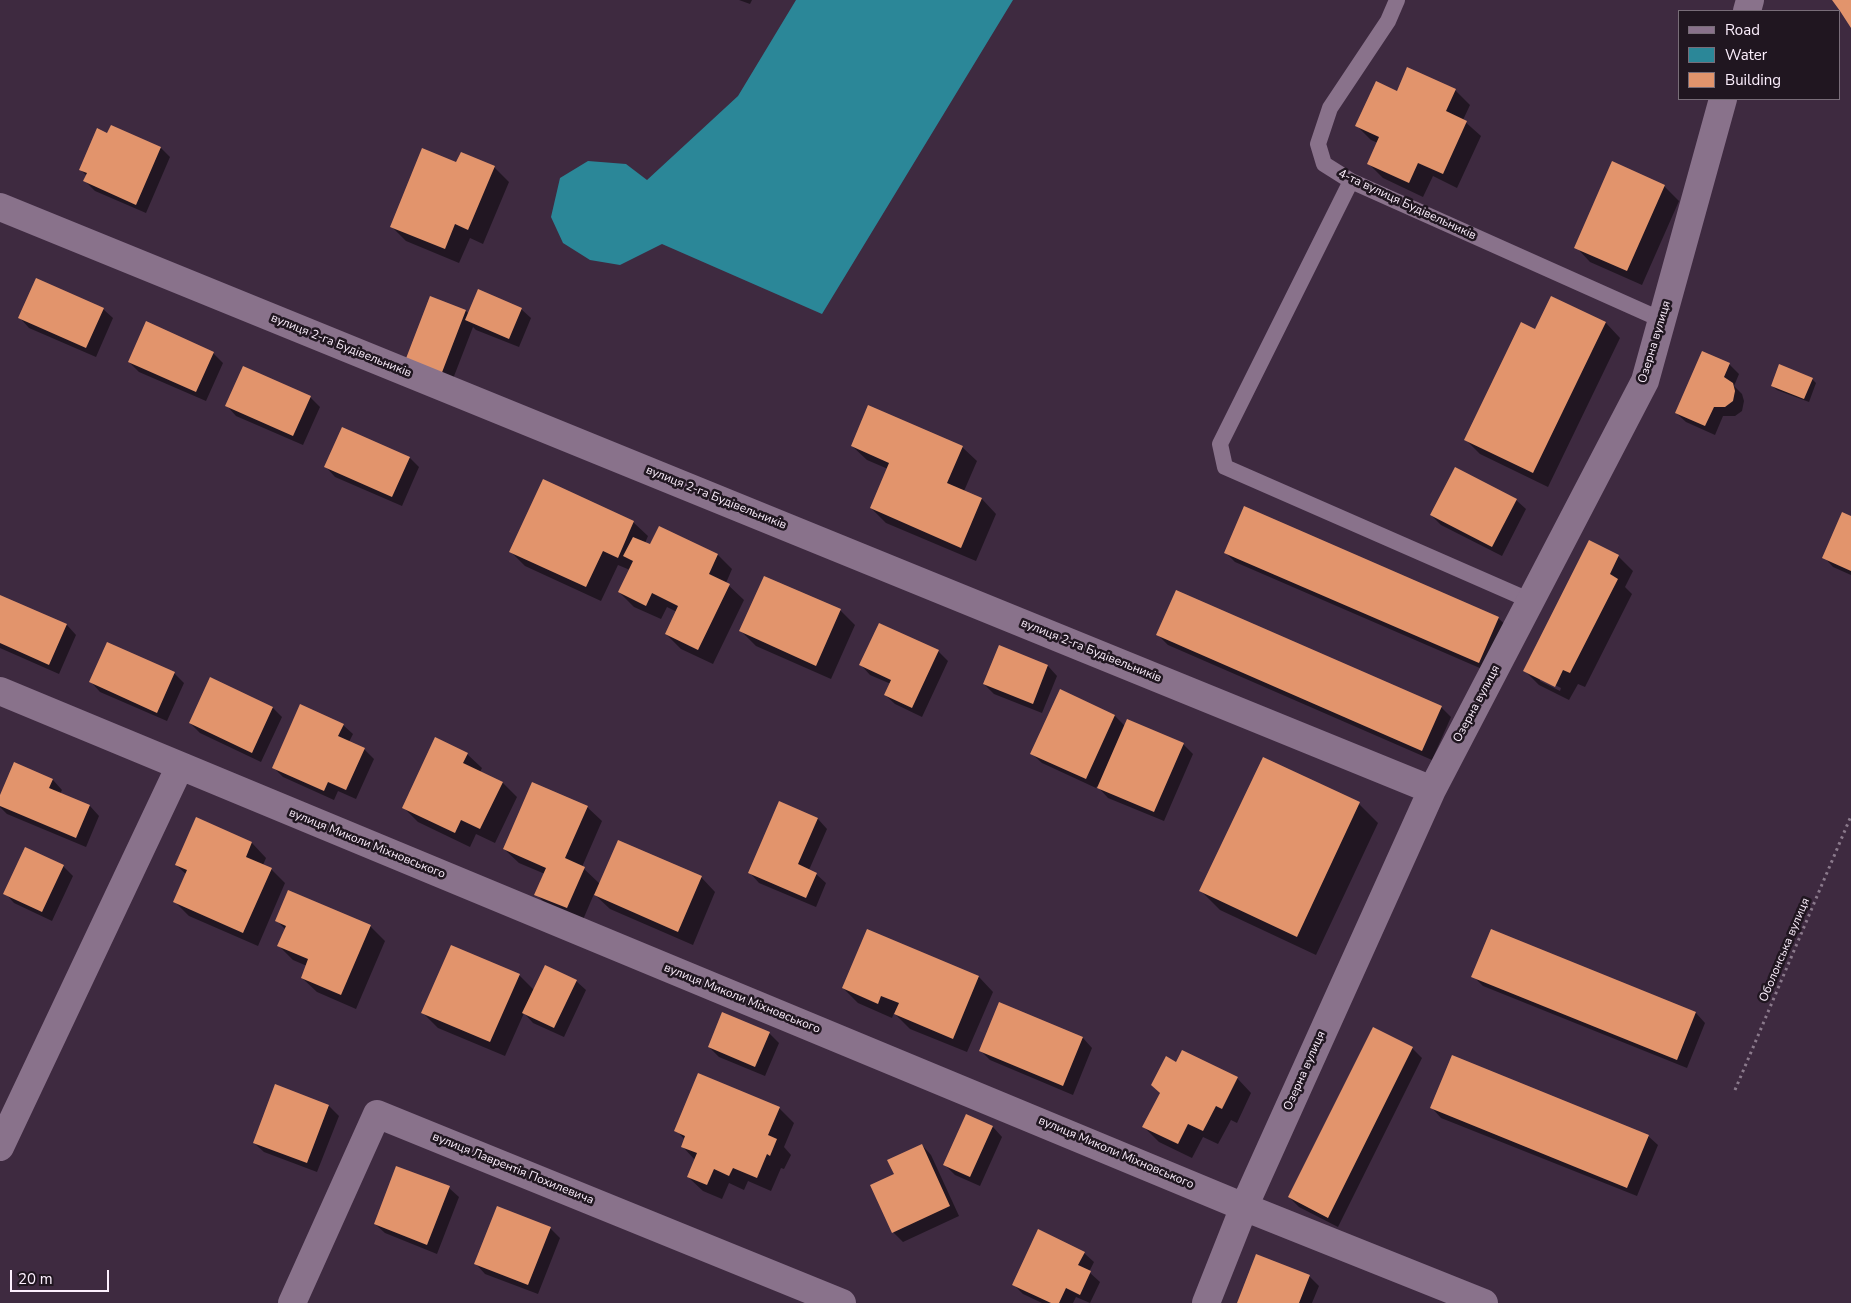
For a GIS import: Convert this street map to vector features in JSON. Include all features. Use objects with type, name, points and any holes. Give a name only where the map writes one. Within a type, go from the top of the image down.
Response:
[{"type":"street","name":"Озерна вулиця","points":[[1206,1303],[1244,1207],[1432,790],[1645,381],[1723,100]]},
{"type":"street","name":"вулиця 2-га Будівельників","points":[[0,207],[1432,790]]},
{"type":"street","name":"вулиця Миколи Міхновського","points":[[0,691],[1244,1207],[1484,1303]]},
{"type":"street","points":[[0,1148],[180,766]]},
{"type":"street","name":"вулиця Лаврентія Похилевича","points":[[292,1303],[376,1114],[842,1303]]},
{"type":"lane","name":"4-та вулиця Будівельників","points":[[1398,0],[1388,21],[1330,108],[1318,144],[1324,164],[1351,181],[1662,320]]},
{"type":"lane","points":[[1351,181],[1220,444],[1225,467],[1531,601]]},
{"type":"path","name":"Оболонська вулиця","points":[[1735,1090],[1851,816]]},
{"type":"water","points":[[796,0],[1013,0],[822,314],[662,244],[620,265],[590,260],[563,243],[551,217],[560,178],[588,161],[626,164],[647,180],[738,96]]},
{"type":"building","points":[[1832,0],[1851,0],[1851,28],[1841,10]]},
{"type":"building","points":[[1407,67],[1456,89],[1446,111],[1467,121],[1443,174],[1418,163],[1409,183],[1367,164],[1379,137],[1355,126],[1376,81],[1397,91]]},
{"type":"building","points":[[111,125],[161,147],[136,205],[83,181],[87,173],[79,170],[97,128],[107,133]]},
{"type":"building","points":[[422,148],[456,162],[461,152],[495,166],[468,230],[455,224],[445,249],[390,227]]},
{"type":"building","points":[[1612,161],[1665,185],[1627,271],[1574,248]]},
{"type":"building","points":[[36,278],[104,308],[86,348],[18,318]]},
{"type":"building","points":[[478,289],[522,308],[509,339],[465,320]]},
{"type":"building","points":[[430,296],[466,310],[441,375],[405,361]]},
{"type":"building","points":[[1551,296],[1606,322],[1533,473],[1464,440],[1521,322],[1535,329]]},
{"type":"building","points":[[146,321],[214,352],[196,392],[128,362]]},
{"type":"building","points":[[1702,351],[1730,363],[1724,377],[1733,383],[1735,391],[1733,401],[1725,407],[1714,407],[1705,426],[1675,413]]},
{"type":"building","points":[[1779,364],[1813,378],[1804,399],[1771,386]]},
{"type":"building","points":[[243,366],[311,396],[293,436],[225,406]]},
{"type":"building","points":[[868,405],[963,446],[947,483],[982,498],[961,548],[870,508],[889,463],[851,446]]},
{"type":"building","points":[[342,427],[410,457],[392,497],[324,467]]},
{"type":"building","points":[[1455,467],[1517,499],[1492,547],[1430,515]]},
{"type":"building","points":[[543,479],[634,521],[618,558],[603,551],[586,587],[509,552]]},
{"type":"building","points":[[1244,506],[1499,617],[1479,663],[1224,553]]},
{"type":"building","points":[[1842,512],[1851,516],[1851,571],[1822,558]]},
{"type":"building","points":[[659,526],[718,554],[709,574],[730,584],[698,650],[665,634],[678,606],[652,593],[646,606],[618,592],[633,561],[623,556],[633,537],[650,544]]},
{"type":"building","points":[[1589,540],[1619,555],[1610,574],[1618,579],[1570,673],[1563,670],[1555,687],[1523,671]]},
{"type":"building","points":[[764,576],[841,609],[816,666],[739,631]]},
{"type":"building","points":[[1176,590],[1442,706],[1422,751],[1156,635]]},
{"type":"building","points":[[0,595],[67,624],[49,665],[0,643]]},
{"type":"building","points":[[879,623],[939,650],[912,708],[884,695],[891,680],[859,665]]},
{"type":"building","points":[[107,642],[175,672],[157,713],[89,682]]},
{"type":"building","points":[[999,645],[1048,665],[1033,704],[983,684]]},
{"type":"building","points":[[210,677],[273,707],[252,753],[189,723]]},
{"type":"building","points":[[1060,689],[1115,715],[1086,779],[1030,754]]},
{"type":"building","points":[[300,704],[344,724],[338,736],[365,748],[346,790],[328,782],[324,791],[272,768]]},
{"type":"building","points":[[1127,719],[1184,743],[1154,812],[1097,788]]},
{"type":"building","points":[[435,737],[468,753],[463,763],[503,782],[480,829],[461,820],[455,833],[402,808]]},
{"type":"building","points":[[1263,757],[1360,802],[1297,937],[1199,891]]},
{"type":"building","points":[[14,762],[53,779],[49,788],[90,805],[76,838],[0,806],[0,795]]},
{"type":"building","points":[[532,782],[588,806],[565,858],[585,867],[567,908],[534,895],[546,868],[503,849]]},
{"type":"building","points":[[779,801],[818,818],[798,864],[817,873],[806,898],[748,873]]},
{"type":"building","points":[[196,817],[252,842],[246,857],[272,868],[243,933],[173,902],[187,870],[175,865]]},
{"type":"building","points":[[618,840],[702,876],[678,932],[594,895]]},
{"type":"building","points":[[25,847],[64,865],[42,912],[3,894]]},
{"type":"building","points":[[288,890],[371,925],[341,995],[301,978],[308,959],[277,946],[286,926],[275,921]]},
{"type":"building","points":[[867,929],[979,976],[953,1039],[894,1014],[899,1003],[881,996],[878,1004],[842,988]]},
{"type":"building","points":[[1491,929],[1696,1012],[1677,1060],[1471,977]]},
{"type":"building","points":[[451,945],[520,974],[490,1042],[421,1013]]},
{"type":"building","points":[[545,965],[577,980],[554,1028],[522,1013]]},
{"type":"building","points":[[999,1002],[1083,1037],[1063,1086],[979,1051]]},
{"type":"building","points":[[722,1012],[770,1032],[755,1067],[708,1047]]},
{"type":"building","points":[[1373,1027],[1413,1047],[1328,1218],[1288,1197]]},
{"type":"building","points":[[1182,1050],[1238,1077],[1222,1109],[1216,1106],[1203,1131],[1188,1124],[1178,1144],[1142,1127],[1160,1093],[1151,1085],[1166,1056],[1176,1062]]},
{"type":"building","points":[[1452,1055],[1649,1135],[1627,1188],[1430,1108]]},
{"type":"building","points":[[698,1073],[780,1107],[768,1135],[777,1139],[770,1156],[767,1154],[757,1178],[733,1168],[729,1176],[714,1169],[707,1185],[687,1177],[697,1153],[681,1147],[685,1136],[674,1131]]},
{"type":"building","points":[[275,1084],[329,1105],[307,1163],[253,1143]]},
{"type":"building","points":[[966,1114],[993,1126],[970,1177],[943,1165]]},
{"type":"building","points":[[922,1144],[950,1206],[892,1233],[870,1185],[894,1174],[887,1160]]},
{"type":"building","points":[[396,1166],[450,1186],[427,1245],[374,1224]]},
{"type":"building","points":[[497,1206],[551,1227],[528,1285],[474,1264]]},
{"type":"building","points":[[1038,1229],[1085,1252],[1078,1265],[1091,1271],[1080,1295],[1066,1288],[1059,1303],[1051,1303],[1012,1285]]},
{"type":"building","points":[[1256,1254],[1310,1275],[1299,1303],[1237,1303]]}]
